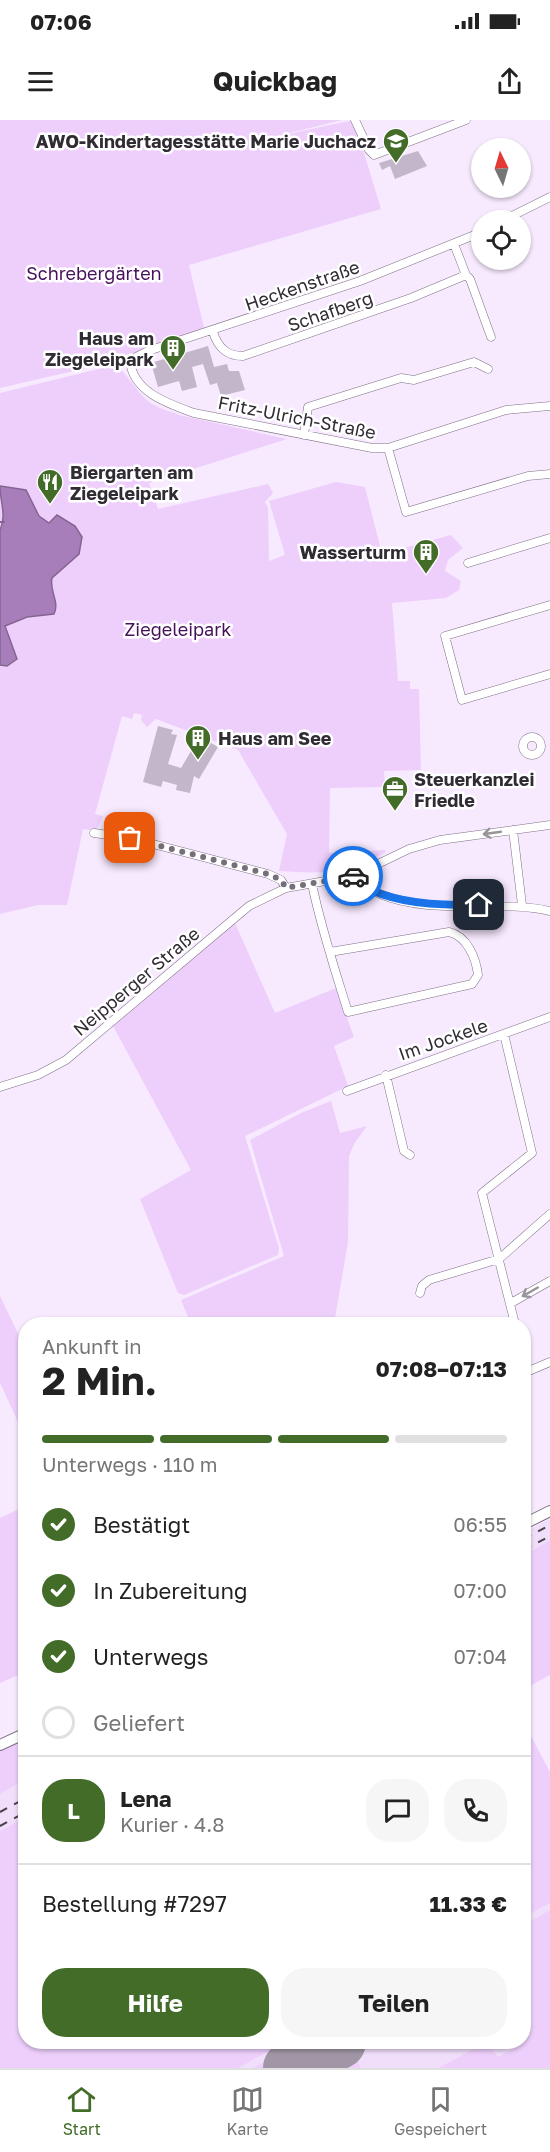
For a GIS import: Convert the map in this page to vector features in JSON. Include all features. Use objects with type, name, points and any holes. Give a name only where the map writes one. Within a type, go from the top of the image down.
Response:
[{"type":"main road","points":[[531,1520],[550,1511]]},
{"type":"main road","points":[[0,1745],[18,1737]]},
{"type":"street","points":[[355,120],[369,150],[374,155],[466,120]]},
{"type":"street","points":[[523,210],[550,196]]},
{"type":"street","name":"Heckenstraße","points":[[130,360],[148,351],[213,332],[360,281],[471,237]]},
{"type":"street","points":[[454,244],[466,275],[471,279],[491,338]]},
{"type":"street","name":"Schafberg","points":[[213,332],[217,344],[231,356],[243,356],[411,298],[466,275]]},
{"type":"street","name":"Fritz-Ulrich-Straße","points":[[130,360],[130,367],[150,394],[166,404],[194,413],[372,448],[388,448],[506,410],[550,406]]},
{"type":"street","points":[[304,435],[308,407],[401,378],[414,380],[474,362],[488,369]]},
{"type":"street","points":[[388,448],[406,512],[528,476],[550,474]]},
{"type":"street","points":[[468,563],[550,538]]},
{"type":"street","points":[[550,605],[445,636],[462,700],[550,674]]},
{"type":"street","points":[[541,743],[550,740]]},
{"type":"street","name":"Neipperger Straße","points":[[0,1088],[38,1075],[66,1060],[249,906],[286,888],[353,876],[409,849],[440,840],[550,825]]},
{"type":"street","points":[[513,830],[522,905]]},
{"type":"street","points":[[94,833],[150,843],[268,874],[281,880],[286,888]]},
{"type":"street","points":[[353,876],[379,894],[430,904],[522,905],[550,911]]},
{"type":"street","points":[[312,884],[330,952],[348,1012],[472,984],[478,975],[477,966],[465,942],[456,934],[449,932],[330,952]]},
{"type":"street","name":"Im Jockele","points":[[347,1091],[550,1017]]},
{"type":"street","points":[[504,1034],[532,1148],[529,1157],[482,1193],[514,1317]]},
{"type":"street","points":[[386,1075],[404,1151],[410,1155]]},
{"type":"street","points":[[420,1293],[422,1286],[429,1280],[499,1259],[550,1214]]},
{"type":"street","points":[[511,1304],[550,1281]]},
{"type":"street","points":[[531,1370],[550,1362]]},
{"type":"shaded area","points":[[0,486],[26,490],[39,516],[49,523],[57,515],[75,526],[82,537],[79,554],[52,578],[56,605],[54,614],[27,617],[5,626],[17,659],[7,666],[0,665],[0,530],[3,514]]},
{"type":"shaded area","points":[[550,1519],[550,1540],[531,1551],[531,1529]]},
{"type":"shaded area","points":[[18,1784],[18,1821],[0,1831],[0,1794]]},
{"type":"shaded area","points":[[550,1810],[550,2047],[509,2068],[62,2068],[99,2049],[531,2049],[531,1820]]},
{"type":"green space","name":"Schrebergärten","points":[[0,120],[342,120],[273,137],[354,120],[381,209],[189,265],[204,328],[117,361],[0,388]]},
{"type":"green space","name":"Ziegeleipark","points":[[115,365],[143,397],[159,407],[179,415],[287,439],[149,483],[158,509],[268,484],[273,493],[265,502],[268,508],[269,561],[285,555],[269,501],[336,482],[365,487],[382,554],[451,535],[463,548],[448,560],[445,571],[461,581],[459,590],[446,598],[392,603],[398,681],[410,681],[410,689],[419,689],[421,770],[384,771],[385,787],[330,788],[329,853],[385,850],[386,852],[358,865],[334,871],[279,871],[287,834],[238,750],[156,719],[147,727],[141,720],[142,715],[134,713],[132,719],[122,716],[95,814],[103,816],[96,831],[83,829],[67,905],[38,905],[0,914],[0,393]]},
{"type":"green space","points":[[235,923],[275,1013],[336,988],[354,1037],[334,1046],[348,1086],[245,1136],[279,1248],[278,1255],[184,1295],[178,1293],[140,1199],[191,1170],[113,1026]]},
{"type":"green space","points":[[331,1101],[340,1133],[367,1126],[354,1144],[349,1156],[348,1242],[335,1317],[188,1317],[181,1300],[284,1256],[250,1140],[301,1113]]},
{"type":"green space","points":[[0,1296],[18,1333],[18,1422],[0,1383]]},
{"type":"green space","points":[[18,1509],[18,1675],[0,1683],[0,1518]]},
{"type":"green space","points":[[550,1540],[550,1675],[531,1685],[531,1551]]},
{"type":"green space","points":[[531,1736],[550,1772],[550,1903],[531,1913]]},
{"type":"green space","points":[[18,1741],[18,1784],[0,1794],[0,1750]]},
{"type":"green space","points":[[18,1821],[18,2049],[273,2049],[238,2068],[0,2068],[0,1831]]},
{"type":"green space","points":[[550,1910],[550,2068],[438,2068],[474,2049],[492,2049],[498,2057],[513,2049],[531,2049],[531,1921]]},
{"type":"green space","points":[[289,2049],[351,2049],[361,2068],[253,2068]]},
{"type":"building","name":"AWO-Kindertagesstätte Marie Juchacz","points":[[418,151],[427,166],[395,179],[390,166],[382,170],[379,163]]},
{"type":"building","name":"Haus am Ziegeleipark","points":[[208,346],[214,367],[227,364],[229,371],[239,371],[245,390],[221,396],[217,383],[210,385],[203,364],[192,367],[197,387],[182,391],[179,381],[158,387],[151,363]]},
{"type":"building","name":"Haus am See","points":[[158,726],[173,730],[171,734],[177,735],[168,764],[181,768],[197,741],[201,743],[204,739],[218,747],[199,779],[194,776],[190,793],[176,790],[177,785],[163,781],[161,787],[143,782]]},
{"type":"runway","points":[[290,2068],[326,2049]]},
{"type":"railway","points":[[531,1535],[550,1525]]},
{"type":"railway","points":[[531,1546],[550,1536]]},
{"type":"railway","points":[[0,1812],[18,1802]]},
{"type":"railway","points":[[0,1826],[18,1816]]},
{"type":"way so far","points":[[130,838],[268,874],[281,880],[286,888],[353,876]]},
{"type":"place","name":"AWO-Kindertagesstätte Marie Juchacz","points":[[396,164]]},
{"type":"place","name":"Haus am Ziegeleipark","points":[[173,371]]},
{"type":"place","name":"Biergarten am Ziegeleipark","points":[[50,505]]},
{"type":"place","name":"Wasserturm","points":[[426,575]]},
{"type":"place","name":"Haus am See","points":[[198,761]]},
{"type":"place","name":"Steuerkanzlei Friedle","points":[[395,812]]},
{"type":"route","points":[[353,876],[379,894],[430,904],[479,905]]}]
